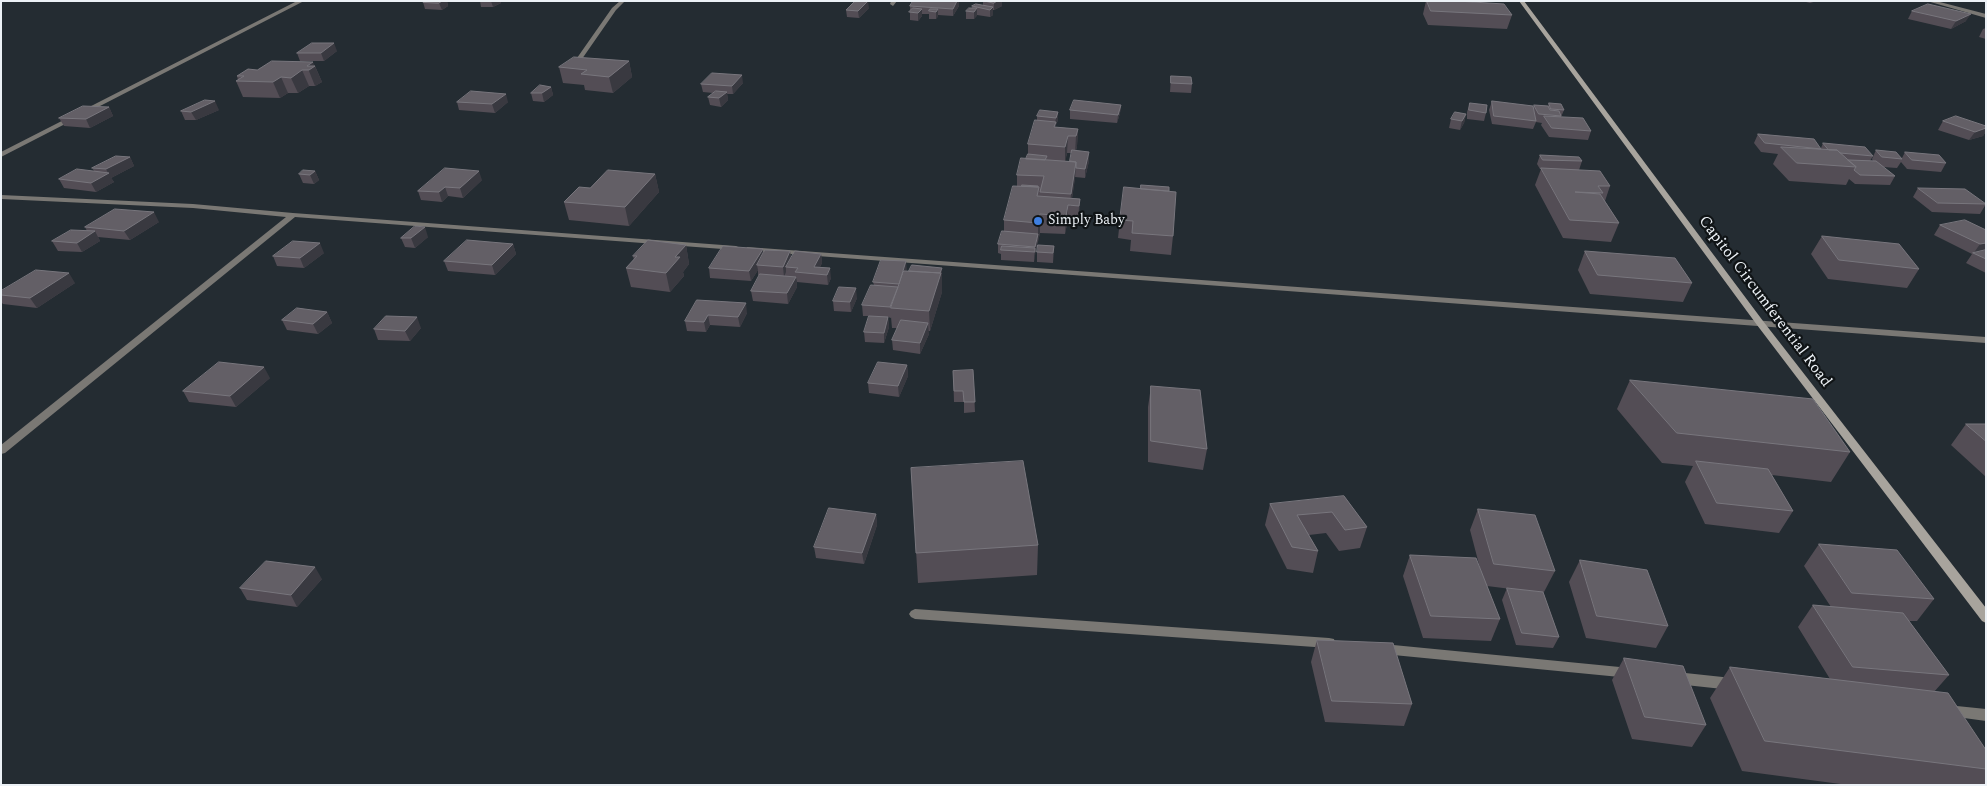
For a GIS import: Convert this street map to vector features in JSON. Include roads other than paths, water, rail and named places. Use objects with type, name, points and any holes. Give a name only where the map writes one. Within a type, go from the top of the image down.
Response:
[{"type":"main road","name":"Capitol Circumferential Road","points":[[1521,1],[1760,323],[1986,618]]},
{"type":"street","points":[[1,155],[302,1]]},
{"type":"street","points":[[573,68],[614,9],[623,1]]},
{"type":"street","points":[[1929,1],[1986,16]]},
{"type":"street","points":[[1,197],[192,206],[1986,340]]},
{"type":"street","points":[[1,451],[293,215]]},
{"type":"street","points":[[915,614],[1343,645]]},
{"type":"street","points":[[1373,648],[1641,675]]},
{"type":"street","points":[[1660,676],[1747,686]]},
{"type":"street","points":[[1931,709],[1986,715]]},
{"type":"place","name":"Simply Baby","points":[[1038,221]]}]
